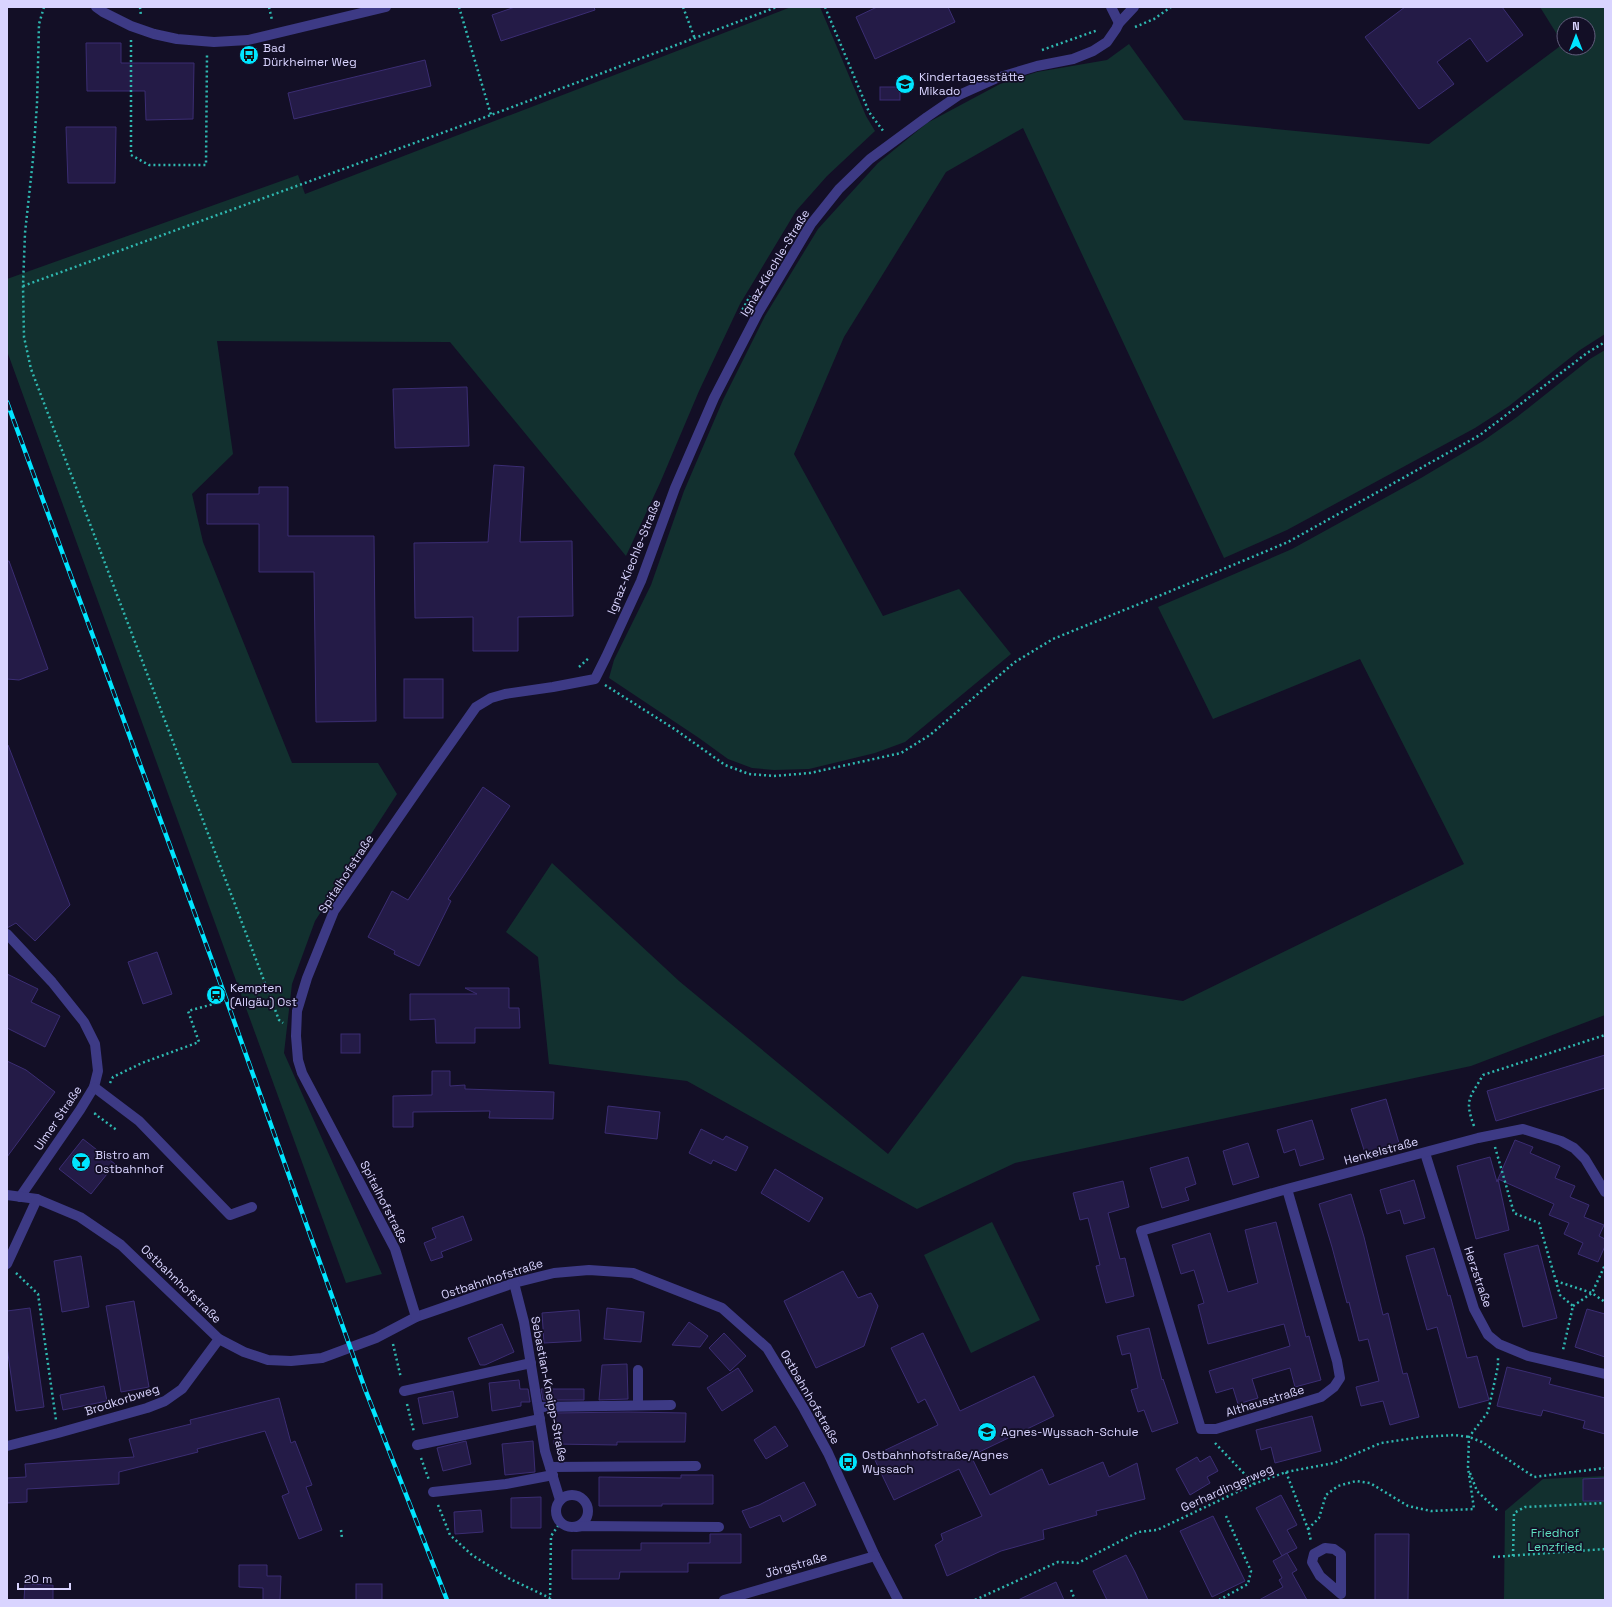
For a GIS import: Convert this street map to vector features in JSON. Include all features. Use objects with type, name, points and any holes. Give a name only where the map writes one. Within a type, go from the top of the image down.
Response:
[{"type":"street","points":[[96,7],[131,26],[177,40],[207,42],[248,40],[386,7]]},
{"type":"street","points":[[1111,7],[1119,23]]},
{"type":"street","name":"Ignaz-Kiechle-Straße","points":[[595,679],[641,581],[675,488],[714,398],[758,313],[811,224],[839,189],[870,159],[959,95],[997,78],[1037,66],[1073,59],[1093,51],[1107,42],[1119,23],[1134,7]]},
{"type":"street","name":"Spitalhofstraße","points":[[416,1317],[395,1249],[302,1073],[298,1060],[296,1036],[297,1011],[307,978],[334,912],[476,707],[490,698],[505,694],[595,679]]},
{"type":"street","name":"Ulmer Straße","points":[[7,934],[52,982],[84,1022],[95,1044],[98,1071],[94,1087],[80,1110],[20,1197]]},
{"type":"street","points":[[94,1087],[139,1121],[230,1215],[252,1206]]},
{"type":"street","name":"Henkelstraße","points":[[1200,1429],[1141,1231],[1287,1189],[1478,1138],[1523,1129],[1561,1141],[1574,1148],[1585,1159],[1605,1192]]},
{"type":"street","name":"Herzstraße","points":[[1425,1153],[1474,1309],[1488,1335],[1498,1344],[1528,1356],[1605,1374]]},
{"type":"street","name":"Althausstraße","points":[[1200,1429],[1216,1429],[1316,1399],[1334,1387],[1340,1378],[1337,1361],[1287,1189]]},
{"type":"street","name":"Ostbahnhofstraße","points":[[7,1195],[37,1199],[80,1217],[121,1245],[219,1339],[244,1352],[268,1360],[291,1361],[322,1358],[376,1338],[416,1317],[514,1283],[554,1273],[590,1270],[633,1273],[722,1308],[767,1348],[804,1409],[828,1453],[875,1556],[898,1600]]},
{"type":"street","points":[[10,1267],[37,1199]]},
{"type":"street","name":"Sebastian-Kneipp-Straße","points":[[514,1283],[524,1322],[545,1451],[560,1500],[556,1509],[556,1514],[560,1523]]},
{"type":"street","name":"Brodkorbweg","points":[[7,1446],[146,1408],[165,1401],[182,1389],[219,1339]]},
{"type":"street","points":[[404,1391],[531,1363]]},
{"type":"street","points":[[638,1370],[638,1405]]},
{"type":"street","points":[[538,1407],[671,1405]]},
{"type":"street","points":[[417,1445],[540,1419]]},
{"type":"street","points":[[433,1492],[506,1484],[552,1471],[696,1466]]},
{"type":"street","points":[[560,1500],[570,1495],[575,1496],[580,1498],[587,1506],[587,1516],[581,1525],[576,1527]]},
{"type":"street","points":[[560,1523],[565,1526],[576,1527],[719,1527]]},
{"type":"street","points":[[1325,1548],[1334,1549],[1341,1554],[1341,1597],[1320,1576],[1312,1562],[1314,1554],[1325,1548]]},
{"type":"street","name":"Jörgstraße","points":[[724,1600],[875,1556]]},
{"type":"path","points":[[44,7],[39,24],[34,159],[25,233],[23,286],[24,336],[31,369],[279,1020],[296,1036]]},
{"type":"path","points":[[459,7],[490,115]]},
{"type":"path","points":[[683,7],[696,39]]},
{"type":"path","points":[[23,286],[696,39],[777,7]]},
{"type":"path","points":[[825,7],[869,112],[893,143]]},
{"type":"path","points":[[1038,51],[1119,23],[1134,28],[1154,19],[1171,7]]},
{"type":"path","points":[[131,26],[131,155],[149,165],[206,165],[207,42]]},
{"type":"path","points":[[737,320],[752,294]]},
{"type":"path","points":[[595,679],[676,730],[725,765],[749,774],[774,776],[810,773],[901,753],[930,735],[1015,662],[1053,638],[1171,592],[1288,542],[1480,435],[1587,353],[1605,342]]},
{"type":"path","points":[[574,669],[580,667],[594,652]]},
{"type":"path","points":[[118,1131],[95,1114],[113,1077],[142,1063],[199,1042],[188,1011],[221,1002]]},
{"type":"path","points":[[1478,1138],[1469,1112],[1468,1100],[1483,1075],[1605,1035]]},
{"type":"path","points":[[1492,1135],[1514,1213],[1539,1223],[1552,1273],[1560,1295],[1573,1306]]},
{"type":"path","points":[[1560,1363],[1573,1306],[1592,1293],[1605,1266]]},
{"type":"path","points":[[10,1267],[38,1294],[58,1433]]},
{"type":"path","points":[[1556,1281],[1592,1293],[1605,1302]]},
{"type":"path","points":[[1308,1529],[1319,1518],[1326,1496],[1338,1486],[1356,1481],[1370,1483],[1408,1506],[1431,1511],[1474,1509],[1468,1467],[1469,1437],[1488,1412],[1498,1366],[1498,1344]]},
{"type":"path","points":[[1200,1429],[1226,1453],[1254,1484]]},
{"type":"path","name":"Gerhardingerweg","points":[[975,1600],[1058,1562],[1078,1563],[1138,1532],[1157,1530],[1254,1484],[1286,1472],[1334,1463],[1381,1443],[1421,1437],[1455,1435],[1469,1437],[1482,1442],[1534,1477],[1605,1468]]},
{"type":"path","points":[[1468,1467],[1477,1491],[1498,1511]]},
{"type":"path","points":[[1286,1472],[1308,1529],[1314,1554]]},
{"type":"path","points":[[1513,1556],[1514,1513],[1525,1507],[1605,1503]]},
{"type":"path","points":[[1219,1600],[1248,1584],[1251,1571],[1226,1516]]},
{"type":"path","points":[[550,1600],[551,1536],[560,1523]]},
{"type":"path","points":[[341,1530],[342,1538]]},
{"type":"path","points":[[1493,1557],[1605,1549]]},
{"type":"path","points":[[1071,1590],[1075,1600]]},
{"type":"green space","points":[[791,7],[820,7],[866,116],[875,131],[827,176],[796,211],[740,304],[699,391],[660,483],[626,556],[450,342],[217,341],[233,454],[192,494],[203,542],[292,763],[378,763],[397,794],[315,921],[292,984],[284,1053],[382,1274],[346,1283],[7,351],[7,279],[298,175],[305,194]]},
{"type":"green space","points":[[1540,7],[1605,7],[1605,334],[1580,350],[1509,406],[1475,428],[1287,530],[1224,558],[1023,128],[946,172],[844,337],[794,454],[883,616],[959,589],[1011,654],[905,742],[875,753],[809,769],[774,770],[752,768],[728,759],[609,678],[614,660],[651,585],[684,491],[723,400],[765,316],[818,229],[878,163],[927,123],[1000,84],[1037,72],[1107,60],[1129,44],[1184,120],[1429,144],[1556,49],[1556,56],[1596,56],[1596,16],[1556,16],[1556,33]]},
{"type":"green space","points":[[1605,350],[1605,1015],[1471,1066],[1015,1163],[917,1209],[687,1081],[549,1064],[538,957],[506,932],[552,863],[679,981],[888,1154],[1022,976],[1183,1001],[1464,864],[1360,659],[1213,719],[1158,607],[1292,549],[1421,478],[1483,441],[1517,417],[1590,359]]},
{"type":"green space","points":[[992,1222],[1040,1320],[971,1353],[924,1255]]},
{"type":"green space","name":"Friedhof Lenzfried","points":[[1605,1476],[1605,1600],[1504,1600],[1505,1511],[1543,1479]]},
{"type":"building","points":[[515,7],[594,7],[595,10],[501,41],[492,15]]},
{"type":"building","points":[[877,7],[948,7],[955,22],[875,59],[856,17]]},
{"type":"building","points":[[1405,7],[1502,7],[1523,35],[1487,62],[1470,38],[1437,62],[1454,84],[1419,109],[1365,37]]},
{"type":"building","points":[[86,43],[121,43],[121,63],[194,63],[193,119],[146,120],[145,91],[87,91]]},
{"type":"building","points":[[425,60],[431,86],[294,119],[288,93]]},
{"type":"building","points":[[880,87],[900,87],[900,100],[880,100]]},
{"type":"building","points":[[66,127],[116,127],[115,183],[68,183]]},
{"type":"building","points":[[467,387],[469,446],[395,448],[393,389]]},
{"type":"building","points":[[494,465],[524,467],[520,542],[572,541],[573,616],[518,617],[518,651],[473,651],[473,617],[415,618],[414,543],[488,542]]},
{"type":"building","points":[[259,487],[288,487],[288,536],[374,536],[376,721],[316,722],[314,572],[259,572],[259,524],[207,524],[207,494],[259,494]]},
{"type":"building","points":[[7,561],[9,561],[48,669],[19,680],[7,679]]},
{"type":"building","points":[[404,679],[443,679],[443,718],[404,718]]},
{"type":"building","points":[[7,745],[70,905],[35,941],[16,923],[7,928]]},
{"type":"building","points":[[483,787],[510,806],[448,899],[451,901],[419,966],[394,954],[395,951],[368,937],[392,891],[408,900]]},
{"type":"building","points":[[157,952],[172,994],[143,1004],[128,962]]},
{"type":"building","points":[[7,974],[38,989],[31,1002],[60,1016],[45,1047],[7,1028]]},
{"type":"building","points":[[465,988],[509,988],[509,1008],[519,1008],[520,1028],[475,1028],[475,1043],[436,1043],[435,1019],[410,1020],[410,994],[477,994]]},
{"type":"building","points":[[341,1034],[360,1034],[360,1053],[341,1053]]},
{"type":"building","points":[[1605,1055],[1605,1088],[1496,1121],[1487,1091]]},
{"type":"building","points":[[7,1061],[26,1070],[55,1092],[7,1157]]},
{"type":"building","points":[[432,1071],[450,1071],[450,1086],[465,1085],[465,1089],[554,1092],[553,1119],[489,1118],[490,1111],[413,1112],[413,1127],[393,1127],[393,1096],[432,1095]]},
{"type":"building","points":[[1386,1099],[1399,1143],[1365,1153],[1351,1109]]},
{"type":"building","points":[[608,1106],[660,1112],[657,1139],[605,1133]]},
{"type":"building","points":[[1312,1120],[1324,1159],[1300,1166],[1295,1149],[1284,1153],[1277,1130]]},
{"type":"building","points":[[701,1129],[723,1140],[726,1136],[748,1147],[736,1171],[713,1160],[711,1164],[689,1153]]},
{"type":"building","points":[[83,1139],[115,1164],[91,1194],[59,1169]]},
{"type":"building","points":[[1515,1140],[1533,1147],[1530,1153],[1560,1166],[1555,1178],[1575,1186],[1570,1197],[1589,1205],[1584,1217],[1604,1225],[1599,1236],[1605,1239],[1605,1246],[1598,1262],[1578,1254],[1583,1243],[1564,1234],[1569,1223],[1549,1215],[1554,1204],[1498,1179]]},
{"type":"building","points":[[1248,1143],[1259,1177],[1233,1185],[1223,1151]]},
{"type":"building","points":[[1188,1157],[1196,1184],[1185,1188],[1189,1200],[1162,1208],[1150,1168]]},
{"type":"building","points":[[1490,1157],[1497,1182],[1498,1179],[1509,1230],[1476,1239],[1457,1166]]},
{"type":"building","points":[[775,1169],[823,1198],[809,1222],[761,1193]]},
{"type":"building","points":[[1414,1180],[1425,1218],[1404,1224],[1400,1210],[1387,1214],[1380,1190]]},
{"type":"building","points":[[1123,1181],[1129,1207],[1108,1213],[1120,1259],[1125,1258],[1134,1296],[1106,1303],[1096,1266],[1100,1265],[1088,1218],[1080,1220],[1073,1193]]},
{"type":"building","points":[[1351,1194],[1364,1237],[1383,1315],[1388,1313],[1403,1374],[1407,1373],[1419,1417],[1390,1425],[1383,1401],[1361,1406],[1356,1387],[1379,1381],[1368,1339],[1359,1341],[1349,1302],[1347,1303],[1319,1204]]},
{"type":"building","points":[[463,1216],[472,1240],[441,1252],[443,1257],[431,1261],[424,1243],[436,1238],[432,1228]]},
{"type":"building","points":[[1276,1222],[1306,1337],[1309,1336],[1321,1380],[1295,1387],[1290,1368],[1252,1379],[1258,1398],[1238,1404],[1233,1388],[1216,1393],[1209,1371],[1290,1346],[1284,1324],[1208,1344],[1198,1305],[1204,1303],[1194,1270],[1181,1274],[1172,1245],[1210,1233],[1228,1292],[1258,1283],[1245,1230]]},
{"type":"building","points":[[1538,1245],[1557,1318],[1523,1327],[1504,1254]]},
{"type":"building","points":[[1434,1248],[1448,1296],[1450,1295],[1467,1358],[1477,1356],[1489,1400],[1459,1408],[1437,1327],[1427,1330],[1406,1256]]},
{"type":"building","points":[[81,1256],[89,1307],[62,1312],[54,1261]]},
{"type":"building","points":[[843,1271],[858,1298],[871,1293],[878,1306],[864,1346],[816,1368],[784,1301]]},
{"type":"building","points":[[134,1301],[149,1387],[121,1392],[106,1306]]},
{"type":"building","points":[[30,1308],[44,1407],[16,1411],[7,1347],[7,1311]]},
{"type":"building","points":[[607,1308],[644,1312],[641,1342],[604,1339]]},
{"type":"building","points":[[1587,1309],[1605,1314],[1605,1357],[1575,1347]]},
{"type":"building","points":[[579,1310],[581,1341],[544,1343],[542,1313]]},
{"type":"building","points":[[689,1322],[708,1336],[700,1347],[672,1345]]},
{"type":"building","points":[[502,1324],[514,1352],[485,1365],[480,1365],[468,1338]]},
{"type":"building","points":[[1149,1328],[1162,1380],[1163,1379],[1178,1423],[1152,1432],[1144,1410],[1138,1412],[1131,1390],[1138,1388],[1130,1353],[1122,1355],[1117,1336]]},
{"type":"building","points":[[724,1333],[746,1356],[730,1371],[709,1348]]},
{"type":"building","points":[[923,1333],[960,1411],[1034,1376],[1054,1416],[971,1456],[990,1495],[1042,1469],[1049,1485],[1103,1462],[1109,1477],[1137,1463],[1145,1499],[1096,1511],[1097,1515],[1043,1530],[1044,1539],[1001,1551],[947,1576],[935,1545],[943,1540],[941,1534],[982,1516],[959,1469],[894,1500],[873,1456],[938,1425],[925,1399],[918,1403],[891,1348]]},
{"type":"building","points":[[627,1364],[628,1399],[599,1400],[602,1365]]},
{"type":"building","points":[[1507,1367],[1551,1378],[1549,1384],[1605,1398],[1605,1434],[1583,1428],[1585,1421],[1543,1410],[1541,1416],[1497,1406]]},
{"type":"building","points":[[738,1368],[753,1391],[722,1411],[707,1388]]},
{"type":"building","points":[[519,1380],[520,1389],[528,1389],[530,1402],[521,1402],[521,1406],[492,1411],[489,1383]]},
{"type":"building","points":[[104,1386],[107,1401],[63,1410],[60,1395]]},
{"type":"building","points":[[541,1389],[584,1389],[584,1400],[543,1400]]},
{"type":"building","points":[[453,1391],[458,1417],[423,1424],[418,1398]]},
{"type":"building","points":[[279,1398],[291,1443],[295,1441],[312,1485],[306,1487],[322,1530],[299,1539],[282,1496],[289,1493],[265,1431],[197,1449],[198,1452],[119,1472],[119,1484],[27,1489],[27,1502],[7,1503],[7,1478],[26,1477],[25,1464],[134,1457],[129,1439],[191,1424],[190,1420]]},
{"type":"building","points":[[554,1413],[686,1413],[685,1442],[617,1442],[617,1445],[554,1444]]},
{"type":"building","points":[[1312,1416],[1321,1451],[1275,1463],[1271,1447],[1261,1450],[1256,1430]]},
{"type":"building","points":[[775,1426],[788,1446],[766,1459],[754,1440]]},
{"type":"building","points":[[466,1441],[471,1464],[443,1471],[437,1448]]},
{"type":"building","points":[[533,1441],[535,1472],[505,1475],[502,1444]]},
{"type":"building","points":[[1210,1456],[1218,1471],[1207,1477],[1210,1483],[1190,1495],[1176,1469],[1197,1457],[1200,1462]]},
{"type":"building","points":[[681,1475],[713,1475],[713,1504],[599,1506],[599,1477],[681,1478]]},
{"type":"building","points":[[1605,1478],[1605,1501],[1583,1501],[1583,1479]]},
{"type":"building","points":[[804,1482],[816,1505],[783,1522],[780,1515],[750,1528],[742,1511],[759,1505]]},
{"type":"building","points":[[1281,1495],[1297,1525],[1287,1530],[1297,1548],[1282,1556],[1256,1508]]},
{"type":"building","points":[[541,1497],[541,1528],[511,1528],[511,1498]]},
{"type":"building","points":[[481,1510],[483,1532],[455,1534],[454,1512]]},
{"type":"building","points":[[1213,1516],[1245,1581],[1212,1597],[1180,1531]]},
{"type":"building","points":[[710,1534],[741,1534],[741,1563],[688,1563],[688,1572],[620,1572],[619,1579],[572,1579],[572,1550],[641,1550],[641,1543],[710,1543]]},
{"type":"building","points":[[1375,1534],[1409,1534],[1408,1600],[1375,1600]]},
{"type":"building","points":[[1287,1553],[1297,1570],[1292,1573],[1307,1600],[1259,1600],[1283,1587],[1279,1580],[1282,1578],[1273,1561]]},
{"type":"building","points":[[1126,1555],[1148,1600],[1107,1600],[1093,1571]]},
{"type":"building","points":[[239,1565],[267,1565],[267,1576],[281,1576],[280,1600],[263,1600],[263,1588],[239,1587]]},
{"type":"building","points":[[1056,1582],[1064,1600],[1018,1600]]},
{"type":"building","points":[[25,1584],[53,1585],[53,1600],[24,1600]]},
{"type":"building","points":[[356,1584],[382,1584],[382,1600],[356,1600]]},
{"type":"railway","points":[[7,402],[224,993],[365,1389],[447,1600]]},
{"type":"place","name":"Bad Dürkheimer Weg","points":[[249,55]]},
{"type":"place","name":"Kindertagesstätte Mikado","points":[[905,84]]},
{"type":"place","name":"Kempten (Allgäu) Ost","points":[[216,995]]},
{"type":"place","name":"Bistro am Ostbahnhof","points":[[81,1162]]},
{"type":"place","name":"Agnes-Wyssach-Schule","points":[[987,1432]]},
{"type":"place","name":"Ostbahnhofstraße/Agnes Wyssach","points":[[848,1462]]}]
